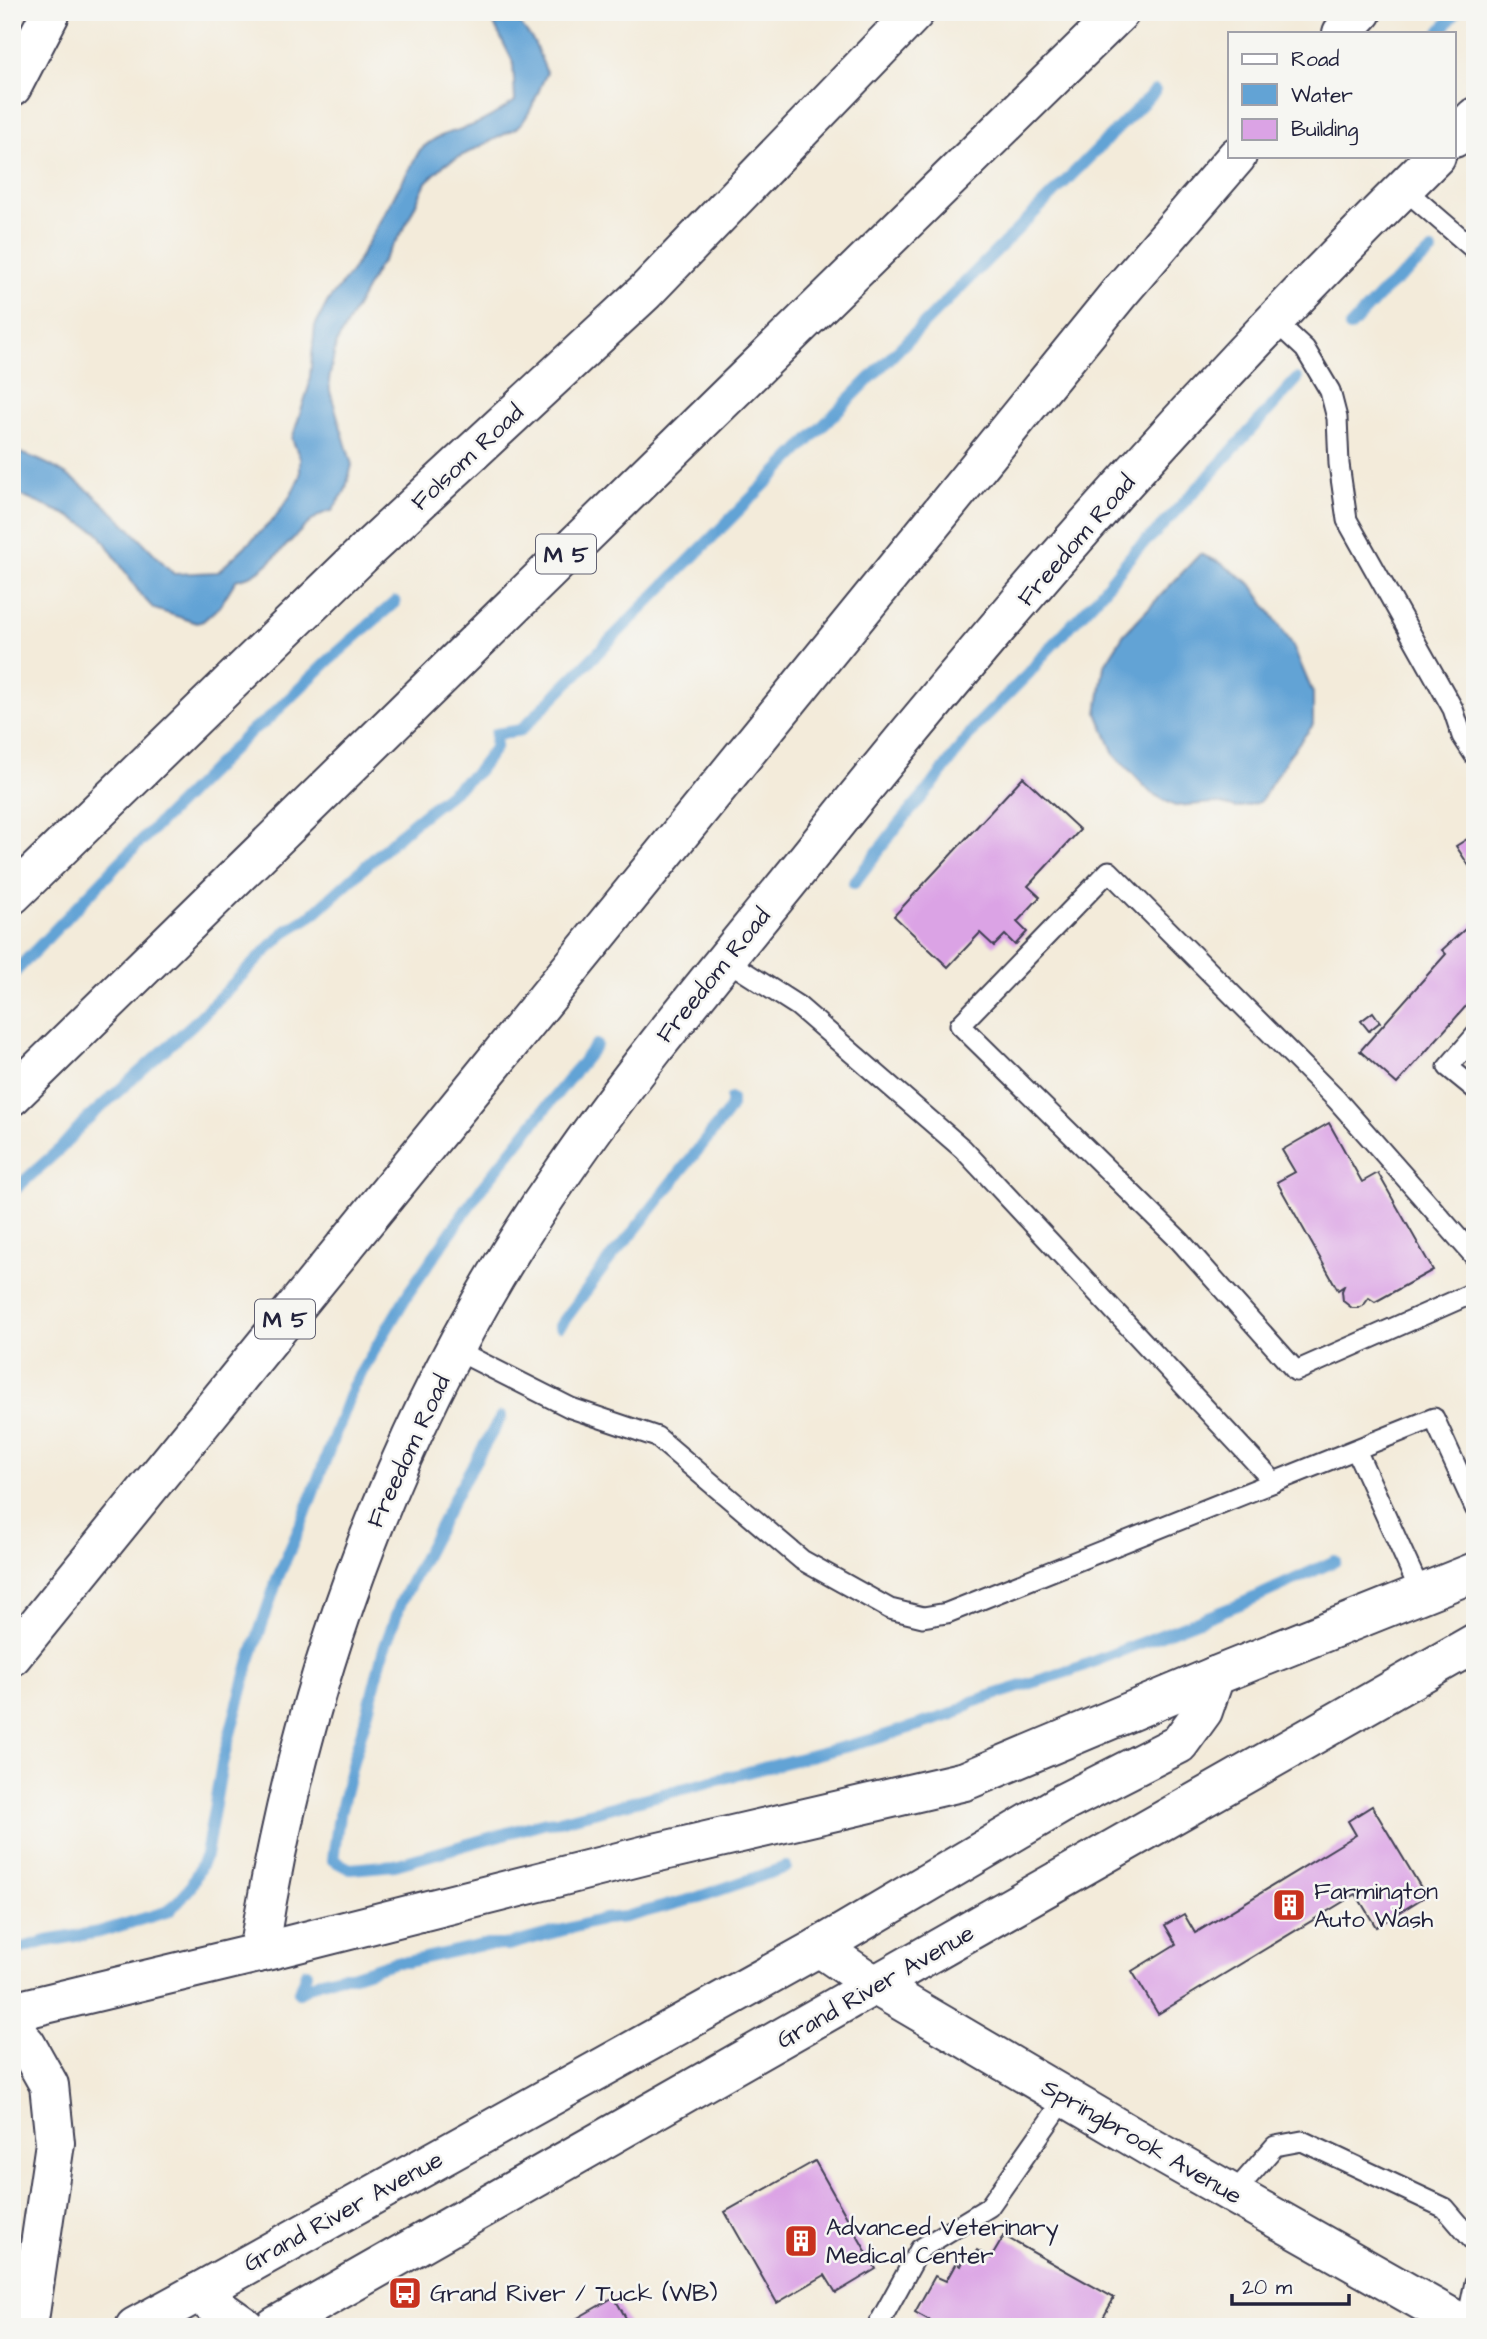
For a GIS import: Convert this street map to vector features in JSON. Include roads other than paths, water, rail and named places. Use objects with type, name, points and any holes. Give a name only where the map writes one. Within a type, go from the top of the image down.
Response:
[{"type":"main road","points":[[12,87],[51,12]]},
{"type":"main road","name":"Folsom Road","points":[[12,895],[368,549],[645,292],[915,12]]},
{"type":"main road","name":"M 5","points":[[12,1097],[1120,12]]},
{"type":"main road","points":[[1456,136],[1475,117]]},
{"type":"main road","name":"M 5","points":[[12,1656],[1111,303],[1235,158]]},
{"type":"main road","name":"Freedom Road","points":[[258,1954],[270,1877],[311,1711],[358,1561],[396,1468],[456,1350],[498,1273],[561,1174],[656,1044],[926,711],[1179,423],[1434,158]]},
{"type":"main road","points":[[12,2012],[258,1954],[646,1855],[965,1781],[1421,1593],[1471,1581]]},
{"type":"main road","name":"Grand River Avenue","points":[[274,2327],[1475,1643]]},
{"type":"main road","name":"Grand River Avenue","points":[[135,2327],[819,1947],[1063,1803],[1179,1744],[1203,1711],[1215,1676]]},
{"type":"main road","name":"Springbrook Avenue","points":[[819,1947],[876,1986],[1233,2194],[1467,2326]]},
{"type":"main road","points":[[12,2029],[26,2044],[49,2085],[55,2143],[28,2327]]},
{"type":"main road","points":[[197,2293],[245,2327]]},
{"type":"lane","points":[[1403,188],[1475,250]]},
{"type":"lane","points":[[1275,321],[1305,349],[1330,391],[1337,418],[1339,464],[1347,520],[1453,709],[1462,736],[1475,755]]},
{"type":"lane","points":[[1475,1257],[1336,1098],[1109,871],[960,1026],[1180,1241],[1296,1371],[1475,1292]]},
{"type":"lane","points":[[726,960],[798,1006],[963,1149],[1274,1482]]},
{"type":"lane","points":[[1475,1036],[1448,1067],[1475,1089]]},
{"type":"lane","points":[[456,1350],[571,1408],[657,1437],[802,1560],[890,1609],[923,1617],[947,1613],[1434,1418],[1475,1508]]},
{"type":"lane","points":[[1356,1450],[1421,1593]]},
{"type":"lane","points":[[877,2327],[920,2249],[989,2207],[1066,2097]]},
{"type":"lane","points":[[1233,2194],[1275,2146],[1302,2141],[1445,2208],[1475,2243]]},
{"type":"lane","points":[[1467,2326],[1475,2282]]},
{"type":"water","points":[[488,12],[515,12],[518,21],[534,42],[547,73],[530,110],[517,128],[445,164],[426,182],[404,229],[377,269],[336,344],[329,380],[352,465],[345,491],[332,511],[314,519],[261,569],[236,580],[220,606],[203,621],[197,623],[154,609],[141,595],[98,532],[67,515],[12,492],[12,451],[37,459],[81,485],[120,519],[174,574],[218,572],[273,520],[291,495],[300,476],[300,458],[292,439],[309,386],[315,326],[328,301],[352,271],[420,150],[438,137],[483,121],[515,101],[513,62]]},
{"type":"water","points":[[1200,554],[1219,562],[1251,584],[1292,644],[1313,693],[1313,725],[1288,757],[1260,802],[1237,808],[1215,803],[1175,806],[1151,793],[1114,754],[1097,713],[1104,666],[1124,634]]},
{"type":"waterway","points":[[1440,32],[1456,12]]},
{"type":"waterway","points":[[12,1192],[61,1148],[83,1123],[193,1024],[285,932],[311,916],[413,823],[478,771],[495,748],[496,734],[521,730],[1155,91]]},
{"type":"waterway","points":[[1350,327],[1384,291],[1432,251]]},
{"type":"waterway","points":[[854,883],[976,726],[1029,673],[1097,598],[1135,551],[1208,477],[1297,379]]},
{"type":"waterway","points":[[12,975],[253,729],[265,722],[395,602]]},
{"type":"waterway","points":[[12,1951],[47,1941],[99,1932],[169,1911],[190,1888],[206,1855],[222,1764],[249,1663],[278,1577],[302,1522],[353,1386],[409,1292],[480,1190],[596,1045]]},
{"type":"waterway","points":[[560,1326],[612,1256],[727,1113],[731,1099]]},
{"type":"waterway","points":[[501,1417],[459,1489],[401,1602],[383,1652],[338,1822],[333,1860],[350,1869],[395,1865],[546,1822],[559,1821],[871,1740],[953,1714],[972,1702],[1072,1670],[1243,1603],[1335,1561]]},
{"type":"waterway","points":[[299,1992],[318,1982],[351,1976],[395,1962],[407,1962],[482,1945],[508,1945],[604,1919],[625,1917],[696,1898],[786,1867]]},
{"type":"waterway","points":[[299,1992],[306,1973]]},
{"type":"place","name":"Farmington Auto Wash","points":[[1289,1905]]},
{"type":"place","name":"Advanced Veterinary Medical Center","points":[[801,2241]]},
{"type":"place","name":"Grand River / Tuck (WB)","points":[[405,2293]]}]
